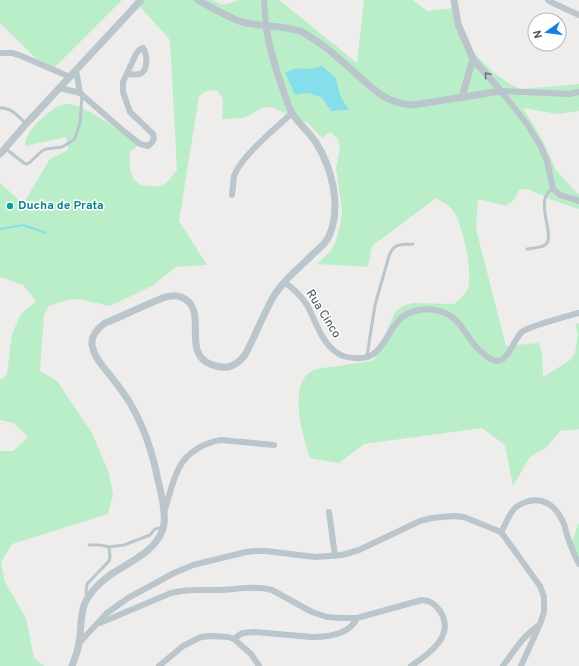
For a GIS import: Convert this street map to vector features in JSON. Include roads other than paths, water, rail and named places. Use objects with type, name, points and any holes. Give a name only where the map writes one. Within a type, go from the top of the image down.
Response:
[{"type":"street","points":[[2,151],[141,0]]},
{"type":"street","points":[[198,0],[230,17],[241,21],[300,31],[332,53],[382,96],[403,105],[413,105],[502,91],[569,94],[579,92]]},
{"type":"street","points":[[164,512],[158,479],[135,412],[122,391],[95,356],[92,339],[96,332],[105,323],[148,304],[166,297],[178,296],[188,301],[195,315],[197,350],[205,362],[214,366],[228,367],[236,364],[245,356],[272,298],[284,282],[318,250],[328,238],[333,226],[335,208],[328,166],[320,149],[292,113],[269,46],[264,0]]},
{"type":"street","points":[[454,0],[458,24],[473,59],[502,91],[527,124],[539,143],[547,161],[553,189],[560,195],[579,201]]},
{"type":"street","points":[[548,0],[579,14]]},
{"type":"street","points":[[0,53],[12,53],[19,55],[70,77]]},
{"type":"street","points":[[462,97],[473,59]]},
{"type":"street","points":[[76,70],[81,94]]},
{"type":"street","points":[[60,88],[81,94],[140,144],[148,146],[153,141],[153,134],[130,112],[123,92],[123,82],[127,74]]},
{"type":"street","points":[[232,195],[234,176],[239,167],[264,138],[292,113]]},
{"type":"street","name":"Rua Cinco","points":[[284,282],[289,285],[303,300],[320,334],[333,351],[344,356],[366,358]]},
{"type":"street","points":[[366,358],[373,354],[383,344],[401,318],[406,314],[420,309],[436,310],[447,314],[460,325],[476,349],[487,357],[499,361],[503,359],[512,348],[518,336],[524,330],[579,313]]},
{"type":"street","points":[[72,666],[77,655],[80,642],[82,616],[88,597],[97,586],[110,575],[144,554],[158,538],[163,526],[164,512],[178,468],[183,461],[199,448],[214,441],[221,440],[274,445]]},
{"type":"street","points":[[501,532],[513,512],[521,504],[533,500],[542,500],[550,504],[562,518],[579,564]]},
{"type":"street","points":[[329,512],[335,556]]},
{"type":"street","points":[[80,642],[107,613],[128,598],[193,564],[246,552],[257,551],[315,558],[342,555],[359,550],[432,518],[444,516],[464,517],[501,532],[540,586],[544,597],[544,612],[521,666]]},
{"type":"street","points":[[98,624],[164,596],[176,592],[194,590],[265,588],[272,590],[312,612],[327,617],[341,618],[357,618],[422,600],[429,601],[435,605],[444,617],[446,625],[445,631],[441,640],[434,649],[411,666]]},
{"type":"street","points":[[234,639],[239,634],[254,632],[320,637],[346,630],[355,623],[357,618]]},
{"type":"street","points":[[503,666],[521,641],[529,632],[540,624]]},
{"type":"street","points":[[159,666],[182,646],[201,638],[219,636],[234,639],[251,654],[259,666]]},
{"type":"lane","points":[[2,151],[27,164],[42,151],[62,147],[72,141],[75,138],[80,123],[81,94]]},
{"type":"lane","points":[[0,108],[8,109],[13,112],[26,124]]},
{"type":"lane","points":[[527,249],[544,246],[548,242],[549,235],[544,211],[544,202],[548,193],[553,189]]},
{"type":"lane","points":[[366,358],[376,305],[389,256],[395,246],[413,244]]},
{"type":"lane","points":[[90,545],[109,547],[124,545],[150,535],[157,528],[163,526]]},
{"type":"lane","points":[[88,597],[86,592],[87,584],[109,560],[109,547]]},
{"type":"water","points":[[322,66],[336,78],[340,95],[349,110],[331,111],[321,97],[307,93],[295,95],[285,73],[296,68],[310,69]]},
{"type":"waterway","points":[[0,229],[23,225],[46,233]]},
{"type":"place","name":"Ducha de Prata","points":[[10,206]]}]
